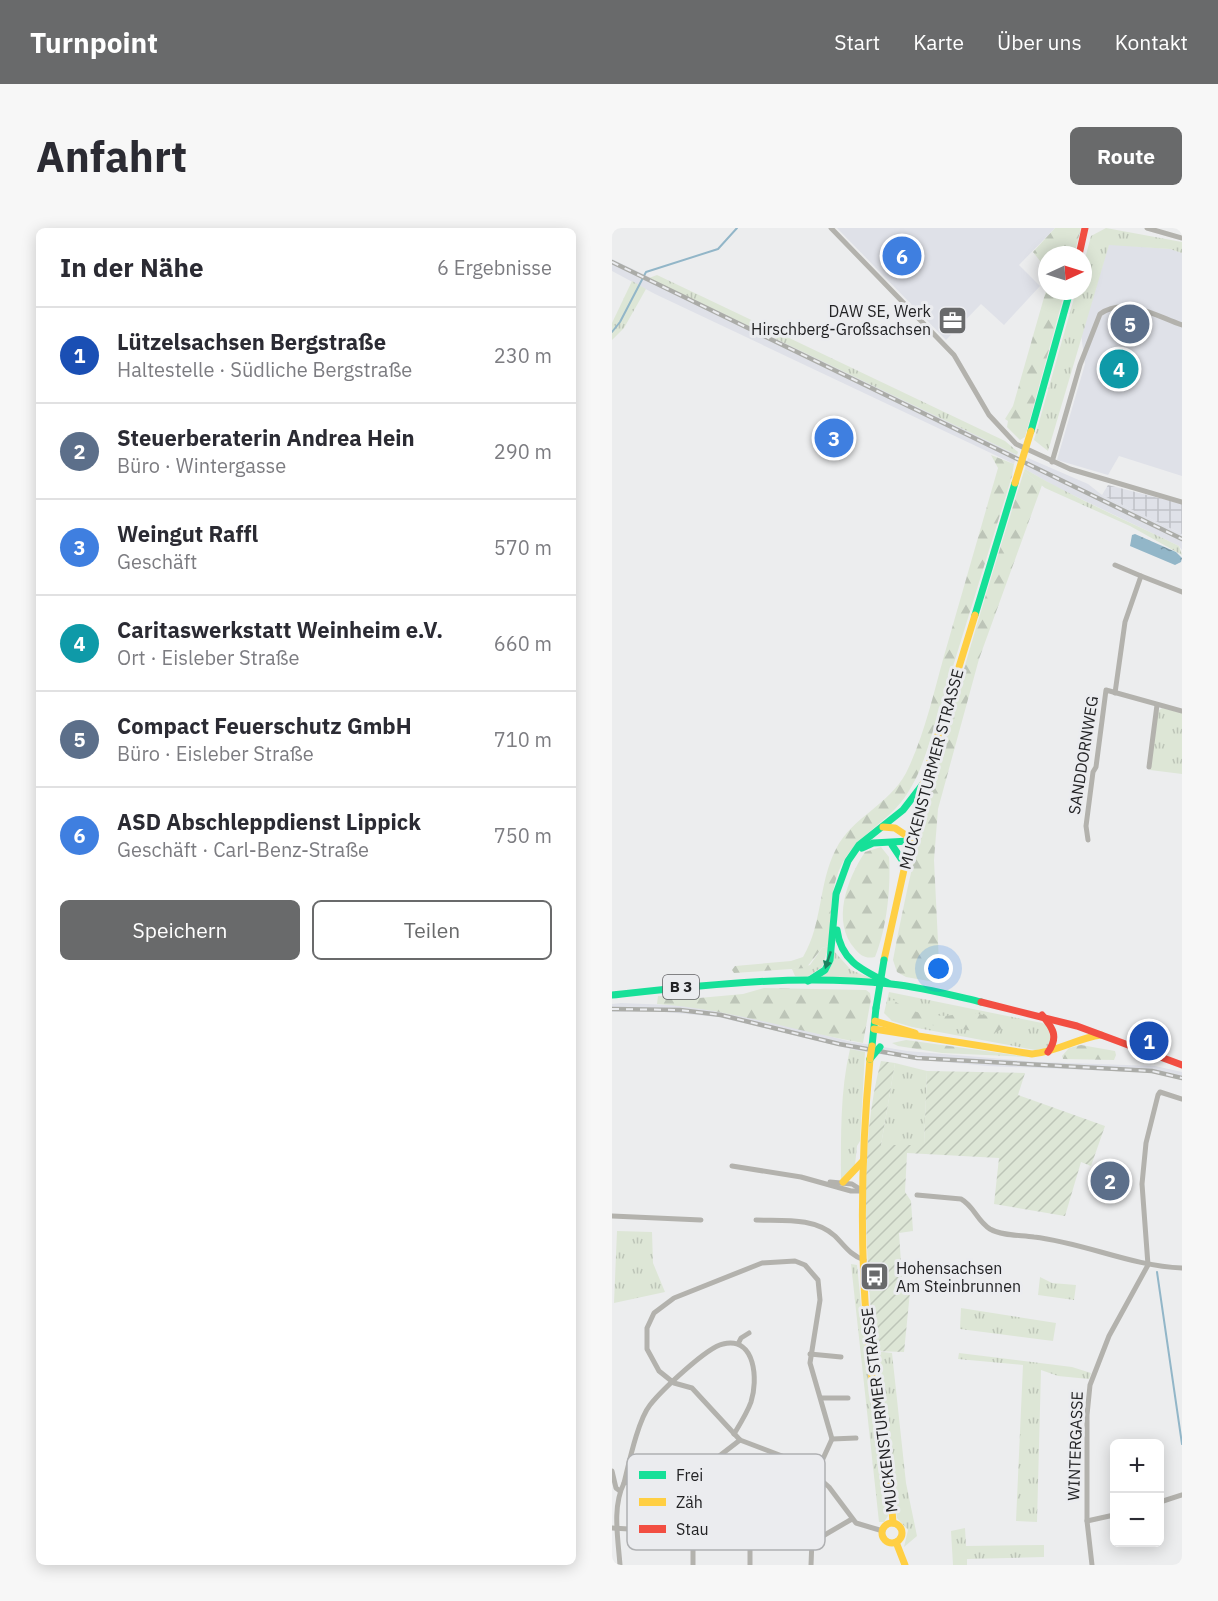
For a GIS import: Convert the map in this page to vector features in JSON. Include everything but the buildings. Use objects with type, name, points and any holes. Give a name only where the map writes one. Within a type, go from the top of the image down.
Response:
[{"type":"main road","points":[[1081,246],[1085,228]]},
{"type":"main road","name":"MUCKENSTURMER STRASSE","points":[[893,1523],[872,1380],[864,1260],[863,1161],[876,1008],[904,863],[923,784],[1031,431],[1067,300]]},
{"type":"main road","points":[[808,981],[825,970],[830,960],[836,894],[848,861],[859,845],[903,810],[923,784]]},
{"type":"main road","points":[[883,827],[895,828],[909,840]]},
{"type":"main road","points":[[892,845],[909,840]]},
{"type":"main road","points":[[891,984],[851,964],[840,949],[837,926],[843,883],[855,856],[870,843],[884,842],[892,845],[904,863]]},
{"type":"main road","name":"B 3","points":[[612,995],[748,982],[808,981],[891,984],[1042,1014],[1107,1034],[1182,1065]]},
{"type":"main road","points":[[1042,1014],[1056,1032],[1056,1041],[1048,1053]]},
{"type":"main road","points":[[874,1025],[895,1035],[921,1035]]},
{"type":"main road","points":[[874,1025],[1023,1052],[1048,1053],[1084,1036],[1107,1034]]},
{"type":"main road","points":[[870,1059],[895,1035]]},
{"type":"main road","points":[[843,1182],[863,1161]]},
{"type":"main road","points":[[893,1523],[899,1526],[902,1533],[896,1542],[887,1541],[883,1531],[886,1526],[893,1523]]},
{"type":"main road","points":[[896,1542],[905,1565]]},
{"type":"street","points":[[831,228],[954,355],[989,416],[1016,444],[1052,462],[1104,481],[1182,502]]},
{"type":"street","points":[[1147,228],[1182,238]]},
{"type":"street","points":[[1052,462],[1080,365],[1100,314],[1118,306],[1131,307],[1182,325]]},
{"type":"street","points":[[1115,565],[1182,592]]},
{"type":"street","points":[[1115,693],[1125,622],[1141,576]]},
{"type":"street","name":"SANDDORNWEG","points":[[1088,840],[1086,826],[1106,690],[1182,711]]},
{"type":"street","points":[[1149,767],[1157,705]]},
{"type":"street","points":[[1148,1265],[1143,1167],[1146,1143],[1160,1092],[1182,1098]]},
{"type":"street","points":[[732,1166],[825,1182],[851,1191],[863,1191]]},
{"type":"street","points":[[825,1182],[843,1182],[863,1191]]},
{"type":"street","points":[[917,1195],[961,1199],[968,1203],[985,1225],[1001,1233],[1068,1241],[1148,1265],[1182,1268]]},
{"type":"street","points":[[612,1216],[700,1220]]},
{"type":"street","points":[[756,1220],[813,1223],[834,1235],[852,1256],[864,1260]]},
{"type":"street","points":[[780,1454],[740,1440],[692,1388],[674,1383],[659,1371],[646,1349],[647,1328],[654,1313],[674,1298],[767,1261],[795,1261],[805,1265],[818,1280],[820,1300],[810,1363],[832,1439],[825,1454]]},
{"type":"street","name":"WINTERGASSE","points":[[1092,1565],[1087,1521],[1090,1385],[1109,1336],[1148,1265]]},
{"type":"street","points":[[738,1344],[741,1338],[749,1333]]},
{"type":"street","points":[[631,1454],[638,1426],[649,1405],[674,1383],[682,1371],[722,1344],[738,1344]]},
{"type":"street","points":[[734,1434],[750,1404],[754,1385],[751,1360],[738,1344]]},
{"type":"street","points":[[810,1354],[841,1357]]},
{"type":"street","points":[[822,1398],[848,1398]]},
{"type":"street","points":[[832,1439],[856,1438]]},
{"type":"street","points":[[724,1454],[740,1440]]},
{"type":"street","points":[[612,1471],[613,1480],[620,1491]]},
{"type":"street","points":[[620,1565],[614,1528],[616,1508],[627,1471]]},
{"type":"street","points":[[825,1485],[852,1519],[860,1525],[883,1531]]},
{"type":"street","points":[[1164,1501],[1182,1495]]},
{"type":"street","points":[[1087,1521],[1110,1516]]},
{"type":"street","points":[[825,1538],[852,1519]]},
{"type":"street","points":[[811,1565],[812,1550]]},
{"type":"shaded area","points":[[837,228],[1055,228],[1019,265],[1038,284],[1038,288],[1004,325],[981,304],[946,340]]},
{"type":"shaded area","points":[[1109,244],[1170,249],[1182,253],[1182,476],[1119,456],[1108,475],[1057,460],[1085,364],[1081,334]]},
{"type":"shaded area","points":[[612,259],[1017,455],[1014,464],[655,294],[612,271]]},
{"type":"shaded area","points":[[1028,458],[1088,484],[1102,495],[1182,534],[1182,550],[1179,546],[1056,487],[1025,469]]},
{"type":"shaded area","points":[[1108,485],[1182,504],[1182,534],[1102,495]]},
{"type":"shaded area","points":[[612,1004],[695,1006],[754,1017],[848,1041],[907,1051],[1038,1062],[1155,1066],[1182,1072],[1182,1080],[1162,1074],[1139,1072],[988,1066],[912,1059],[859,1051],[718,1017],[654,1011],[612,1012]]},
{"type":"green space","points":[[1055,228],[1081,228],[1076,246],[1038,246]]},
{"type":"green space","points":[[1106,228],[1182,242],[1182,253],[1170,249],[1109,245],[1048,451],[1034,440],[1073,300],[1092,300],[1092,246],[1088,246],[1091,236]]},
{"type":"green space","points":[[1038,247],[1038,258],[1033,252]]},
{"type":"green space","points":[[657,275],[1005,441],[1018,452],[1017,455],[649,278]]},
{"type":"green space","points":[[632,281],[646,289],[624,328],[612,340],[612,323]]},
{"type":"green space","points":[[1043,300],[1063,300],[1025,437],[1020,440],[1007,427],[1008,421],[1005,419],[1013,406]]},
{"type":"green space","points":[[991,455],[1014,464],[1012,476],[928,747],[915,779],[902,801],[857,843],[840,867],[832,900],[829,946],[822,948],[806,968],[734,973],[732,970],[735,966],[791,961],[803,957],[814,931],[826,876],[836,849],[851,828],[890,794],[906,773],[928,716],[998,468]]},
{"type":"green space","points":[[1025,469],[1082,500],[1179,546],[1182,555],[1130,526],[1045,488],[1024,471]]},
{"type":"green space","points":[[1024,471],[1042,485],[979,659],[938,809],[934,860],[940,983],[906,977],[897,972],[893,960],[905,898],[951,714]]},
{"type":"green space","points":[[1162,708],[1182,713],[1182,774],[1150,770],[1158,711]]},
{"type":"green space","points":[[881,847],[889,857],[887,907],[879,946],[875,957],[869,958],[859,953],[848,938],[844,926],[844,900],[852,875],[865,852]]},
{"type":"green space","points":[[829,946],[822,967],[807,977],[795,976],[792,969],[810,965],[822,948]]},
{"type":"green space","points":[[834,951],[851,970],[873,979],[821,977]]},
{"type":"green space","points":[[764,988],[866,990],[870,993],[871,999],[863,1043],[736,1015],[657,1004],[658,996],[699,998],[743,994]]},
{"type":"green space","points":[[889,992],[1042,1023],[1049,1026],[1053,1042],[1045,1049],[1035,1050],[912,1027],[892,1021],[884,1013]]},
{"type":"green space","points":[[893,1000],[907,1009],[927,1015],[947,1016],[966,1012],[1001,1018],[1006,1021],[1005,1027],[988,1037],[974,1031],[903,1021],[886,1009],[888,1001]]},
{"type":"green space","points":[[906,1040],[1028,1057],[942,1053],[892,1043]]},
{"type":"green space","points":[[1081,1045],[1115,1051],[1116,1055],[1114,1060],[1063,1059],[1062,1056],[1069,1048]]},
{"type":"green space","points":[[850,1049],[865,1052],[860,1141],[857,1146],[855,1165],[841,1179],[843,1097]]},
{"type":"green space","points":[[881,1061],[895,1063],[881,1145],[924,1145],[927,1071],[1025,1073],[1018,1095],[1105,1126],[1091,1166],[1081,1162],[1065,1216],[994,1204],[999,1158],[907,1153],[905,1192],[911,1201],[913,1231],[899,1233],[903,1292],[910,1292],[904,1352],[874,1351],[867,1242],[866,1168],[874,1095]]},
{"type":"green space","points":[[895,1063],[927,1071],[924,1145],[881,1145]]},
{"type":"green space","points":[[617,1231],[652,1232],[653,1263],[665,1292],[614,1303]]},
{"type":"green space","points":[[851,1264],[857,1265],[872,1415],[888,1516],[884,1522],[879,1522]]},
{"type":"green space","points":[[1040,1277],[1052,1283],[1076,1285],[1074,1300],[1038,1295]]},
{"type":"green space","points":[[961,1308],[1056,1323],[1053,1341],[960,1329]]},
{"type":"green space","points":[[874,1351],[892,1353],[906,1483],[917,1536],[904,1547],[908,1530],[897,1518]]},
{"type":"green space","points":[[959,1353],[1072,1367],[1091,1373],[1089,1379],[1058,1376],[1041,1370],[1037,1522],[1016,1521],[1023,1365],[958,1359]]},
{"type":"green space","points":[[965,1528],[966,1546],[1044,1545],[1044,1557],[967,1559],[967,1565],[953,1565],[951,1531]]},
{"type":"water","points":[[1135,534],[1176,552],[1182,558],[1181,562],[1175,565],[1130,546],[1132,535]]},
{"type":"waterway","points":[[612,332],[620,322],[646,272],[718,249],[737,228]]},
{"type":"waterway","points":[[1157,1272],[1182,1444]]},
{"type":"railway","points":[[612,262],[1182,539]]},
{"type":"railway","points":[[612,1009],[680,1010],[721,1015],[839,1044],[917,1058],[1152,1071],[1182,1078]]},
{"type":"traffic: fast","points":[[1031,431],[1067,300]]},
{"type":"traffic: fast","points":[[975,615],[1015,483]]},
{"type":"traffic: fast","points":[[808,981],[825,970],[830,960],[836,894],[848,861],[859,845],[903,810],[923,784]]},
{"type":"traffic: fast","points":[[862,848],[873,843],[909,841]]},
{"type":"traffic: fast","points":[[892,845],[904,863]]},
{"type":"traffic: fast","points":[[837,930],[839,941],[848,957],[861,969],[888,983]]},
{"type":"traffic: fast","points":[[876,1008],[884,960]]},
{"type":"traffic: fast","points":[[612,995],[716,984],[821,980],[902,985],[981,1002]]},
{"type":"traffic: fast","points":[[872,1046],[876,1008]]},
{"type":"traffic: fast","points":[[870,1059],[880,1047]]},
{"type":"traffic: slow","points":[[1015,483],[1031,431]]},
{"type":"traffic: slow","points":[[884,960],[923,784],[975,615]]},
{"type":"traffic: slow","points":[[883,827],[895,828],[910,838]]},
{"type":"traffic: slow","points":[[875,1021],[915,1033]]},
{"type":"traffic: slow","points":[[874,1029],[1032,1054],[1050,1051],[1101,1035]]},
{"type":"traffic: slow","points":[[870,1059],[872,1046]]},
{"type":"traffic: slow","points":[[870,1059],[864,1139],[863,1258],[872,1378],[893,1523]]},
{"type":"traffic: slow","points":[[843,1182],[863,1161]]},
{"type":"traffic: slow","points":[[892,1523],[899,1526],[902,1533],[899,1540],[892,1543],[885,1540],[882,1533],[885,1526],[892,1523]]},
{"type":"traffic: slow","points":[[896,1542],[905,1565]]},
{"type":"traffic: jam","points":[[1081,246],[1085,228]]},
{"type":"traffic: jam","points":[[981,1002],[1077,1026],[1182,1065]]},
{"type":"traffic: jam","points":[[1042,1015],[1049,1024],[1054,1037],[1048,1052]]},
{"type":"place","name":"ASD Abschleppdienst Lippick","points":[[902,256]]},
{"type":"place","name":"DAW SE, Werk Hirschberg-Großsachsen","points":[[952,320]]},
{"type":"place","name":"Compact Feuerschutz GmbH","points":[[1130,324]]},
{"type":"place","name":"Caritaswerkstatt Weinheim e.V.","points":[[1119,369]]},
{"type":"place","name":"Weingut Raffl","points":[[834,438]]},
{"type":"place","name":"Lützelsachsen Bergstraße","points":[[1149,1041]]},
{"type":"place","name":"Steuerberaterin Andrea Hein","points":[[1110,1181]]},
{"type":"place","name":"Hohensachsen Am Steinbrunnen","points":[[875,1277]]}]
